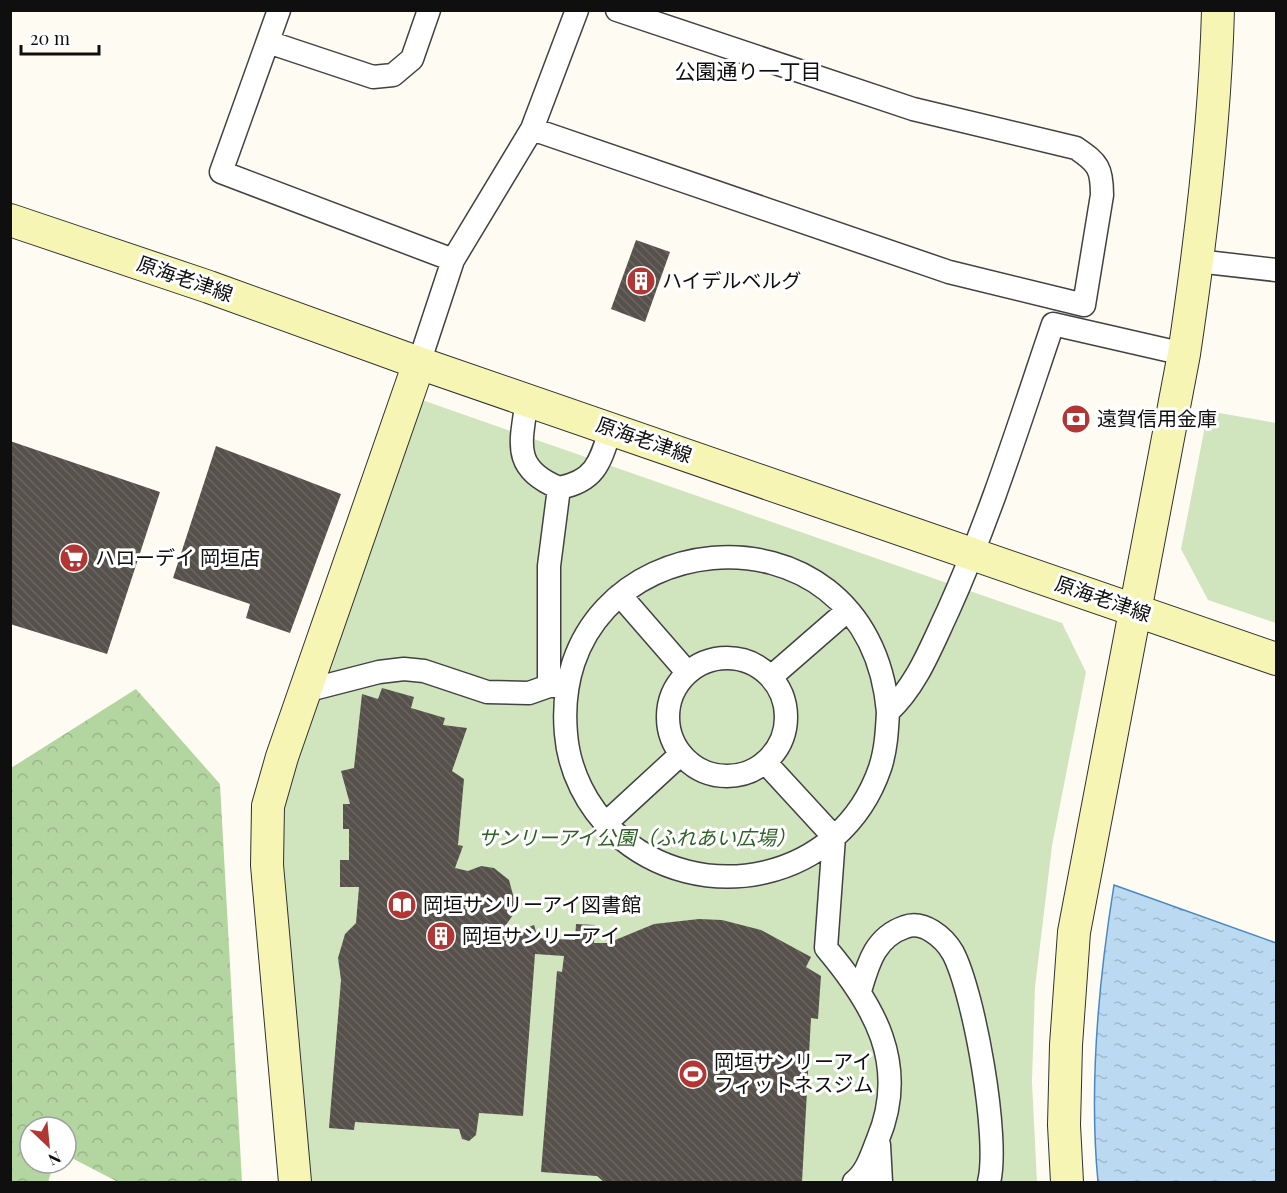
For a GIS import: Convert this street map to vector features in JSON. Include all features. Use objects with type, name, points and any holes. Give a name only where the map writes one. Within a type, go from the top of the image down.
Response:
[{"type":"street","points":[[279,10],[222,172],[453,260]]},
{"type":"street","points":[[268,42],[373,77],[393,75],[412,59],[429,10]]},
{"type":"street","points":[[295,1182],[267,865],[268,806],[305,691],[453,260],[532,129],[577,10]]},
{"type":"street","points":[[532,129],[948,272],[1084,306],[1102,195],[1102,178],[1096,162],[1076,148],[913,109],[617,10]]},
{"type":"street","points":[[1067,1182],[1064,1125],[1066,1045],[1074,932],[1184,354],[1197,261],[1216,67],[1218,10]]},
{"type":"street","name":"原海老津線","points":[[10,220],[209,287],[419,363],[1276,659]]},
{"type":"street","points":[[1197,261],[1276,270]]},
{"type":"street","points":[[888,712],[904,697],[918,674],[974,554],[1053,324],[1184,354]]},
{"type":"street","points":[[527,400],[521,441],[524,462],[540,480],[559,488],[577,485],[596,469],[611,428]]},
{"type":"street","points":[[305,691],[379,672],[404,669],[424,671],[487,692],[529,693],[558,686],[586,636],[620,596],[641,580],[687,561],[737,556],[762,560],[809,578],[848,610],[862,628],[881,668],[888,712],[886,740],[880,768],[863,801],[834,837],[807,856],[779,869],[748,877],[716,878],[685,873],[655,862],[628,845],[605,824],[582,790],[570,759],[558,686],[549,566],[559,488]]},
{"type":"street","points":[[620,596],[687,672]]},
{"type":"street","points":[[771,677],[848,610]]},
{"type":"street","points":[[715,658],[730,658],[746,660],[771,677],[780,690],[786,721],[775,750],[765,762],[749,771],[730,776],[712,774],[695,767],[681,754],[668,727],[668,712],[678,684],[687,672],[715,658]]},
{"type":"street","points":[[605,824],[681,754]]},
{"type":"street","points":[[765,762],[834,837],[826,948],[860,991],[873,1014],[890,1070],[890,1100],[879,1138],[865,1169],[854,1182]]},
{"type":"street","points":[[860,991],[868,962],[879,943],[898,929],[909,925],[923,926],[945,941],[952,952],[966,989],[984,1071],[992,1152],[989,1182]]},
{"type":"street","points":[[879,1138],[881,1182]]},
{"type":"green space","name":"サンリーアイ公園（ふれあい広場）","points":[[422,400],[1062,623],[1086,672],[1052,846],[1035,987],[1032,1082],[1037,1182],[308,1182],[283,866],[285,801],[330,663]]},
{"type":"green space","points":[[1208,411],[1276,423],[1276,623],[1208,600],[1181,549]]},
{"type":"green space","points":[[136,689],[220,784],[242,1182],[118,1182],[78,1161],[78,1115],[18,1115],[18,1175],[50,1175],[48,1182],[11,1182],[11,768]]},
{"type":"water","points":[[1114,885],[1276,943],[1276,1182],[1098,1182],[1095,1146],[1097,1033]]},
{"type":"building","name":"ハイデルベルグ","points":[[636,240],[670,252],[645,322],[611,309]]},
{"type":"building","name":"ハローデイ 岡垣店","points":[[10,441],[160,492],[107,654],[10,624]]},
{"type":"building","points":[[216,446],[341,494],[290,633],[246,618],[250,604],[173,578]]},
{"type":"building","name":"岡垣サンリーアイ","points":[[382,688],[414,697],[411,708],[445,718],[443,725],[467,728],[452,771],[464,779],[458,845],[463,846],[455,868],[468,871],[481,866],[494,868],[509,880],[515,902],[513,915],[503,929],[518,931],[534,925],[538,938],[575,940],[576,924],[595,925],[594,943],[608,943],[654,924],[699,919],[722,920],[761,930],[811,957],[806,967],[821,976],[818,1019],[811,1018],[802,1182],[604,1182],[597,1176],[541,1172],[557,971],[562,972],[564,956],[535,954],[523,1116],[479,1113],[476,1135],[469,1141],[462,1139],[459,1129],[355,1122],[354,1130],[329,1128],[341,980],[338,958],[345,934],[356,923],[359,887],[340,887],[340,860],[349,860],[349,829],[343,829],[343,804],[350,804],[341,771],[354,768],[362,694],[378,699]]},
{"type":"place","name":"ハイデルベルグ","points":[[641,281]]},
{"type":"place","name":"遠賀信用金庫","points":[[1076,419]]},
{"type":"place","name":"ハローデイ 岡垣店","points":[[74,558]]},
{"type":"place","name":"岡垣サンリーアイ図書館","points":[[402,905]]},
{"type":"place","name":"岡垣サンリーアイ","points":[[441,936]]},
{"type":"place","name":"岡垣サンリーアイ フィットネスジム","points":[[693,1074]]},
{"type":"district","name":"公園通り一丁目","points":[[748,72]]}]
